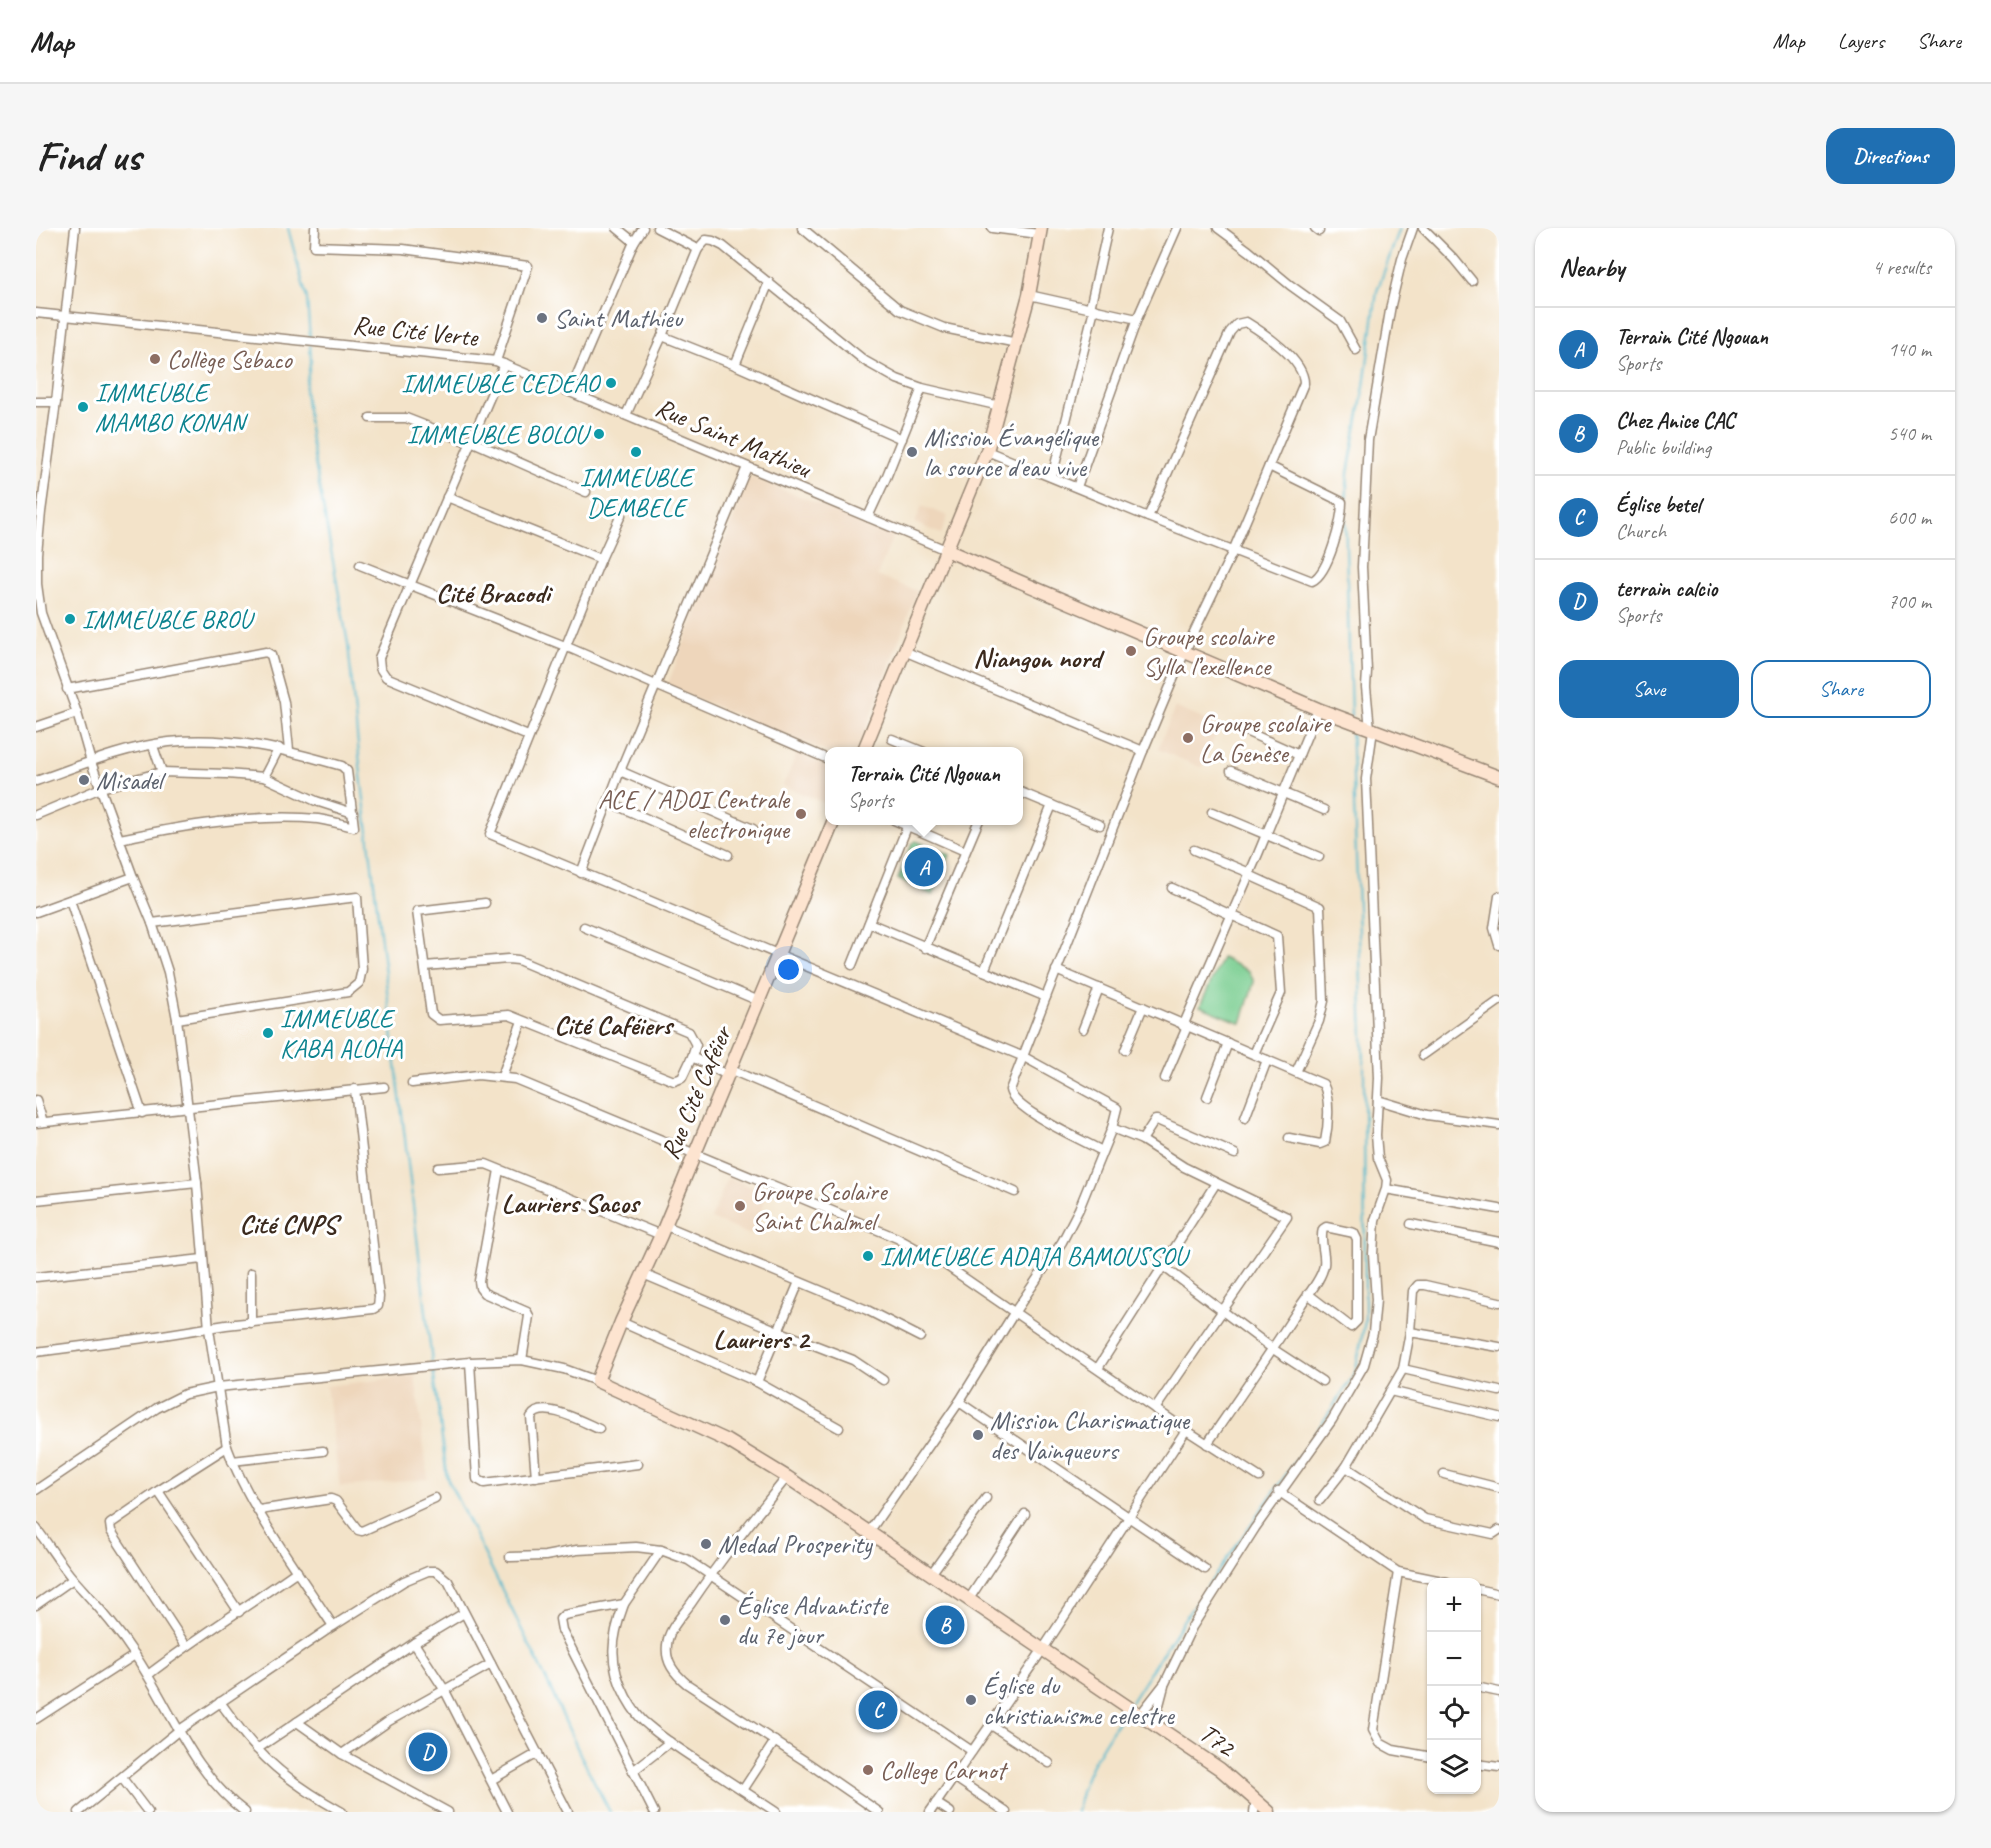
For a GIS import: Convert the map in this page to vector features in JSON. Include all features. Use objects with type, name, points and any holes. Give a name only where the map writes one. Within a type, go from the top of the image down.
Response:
[{"type":"street","points":[[75,228],[37,554],[37,584],[41,613],[77,714],[91,762],[152,923],[168,972],[177,1019],[197,1183],[209,1329],[227,1447],[232,1461],[259,1510],[333,1626]]},
{"type":"street","points":[[315,228],[314,246],[403,249],[528,266],[500,362],[470,442],[379,658],[380,668],[386,676],[528,736]]},
{"type":"street","points":[[617,228],[634,242]]},
{"type":"street","points":[[570,391],[634,242],[643,228]]},
{"type":"street","points":[[657,228],[698,249]]},
{"type":"street","points":[[802,228],[900,310],[944,328],[1017,342]]},
{"type":"street","points":[[865,747],[987,451],[1029,295],[1040,231],[992,228]]},
{"type":"street","points":[[1053,477],[1108,228]]},
{"type":"street","points":[[1077,487],[1137,319],[1177,228]]},
{"type":"street","points":[[1218,228],[1340,321],[1356,350]]},
{"type":"street","points":[[1154,1724],[1165,1683],[1192,1627],[1278,1492],[1332,1420],[1364,1365],[1373,1333],[1376,1300],[1373,1254],[1375,1220],[1387,1180],[1378,1158],[1376,1135],[1378,1100],[1366,779],[1371,729],[1366,687],[1362,567],[1367,499],[1367,457],[1391,305],[1402,259],[1413,228]]},
{"type":"street","points":[[1423,228],[1472,281]]},
{"type":"street","points":[[626,415],[698,249],[706,240],[713,241],[769,282],[865,361],[897,379],[922,388],[1000,406]]},
{"type":"street","points":[[735,365],[769,282]]},
{"type":"street","points":[[1029,295],[1137,319]]},
{"type":"street","name":"Rue Cité Verte","points":[[36,313],[500,362]]},
{"type":"street","points":[[1102,1151],[1036,1116],[1015,1101],[1010,1090],[1143,751],[1185,651],[1233,551],[1303,387],[1304,377],[1299,367],[1276,343],[1252,326],[1241,322],[1230,332],[1148,517]]},
{"type":"street","points":[[662,336],[735,365],[902,439]]},
{"type":"street","name":"Rue Saint Mathieu","points":[[500,362],[946,550]]},
{"type":"street","points":[[868,516],[922,388]]},
{"type":"street","points":[[36,402],[56,402]]},
{"type":"street","points":[[370,418],[406,418],[470,442],[586,492]]},
{"type":"street","points":[[987,451],[1312,581],[1319,575],[1337,537],[1343,503],[1269,466]]},
{"type":"street","points":[[581,873],[620,771],[747,467]]},
{"type":"street","points":[[447,497],[601,559]]},
{"type":"street","points":[[621,515],[528,736],[490,834],[1024,1057],[1116,1106],[1118,1111],[1075,1218],[1062,1242],[1014,1313],[959,1402],[869,1532]]},
{"type":"street","points":[[946,550],[1318,709],[1499,777]]},
{"type":"street","points":[[360,565],[565,646],[825,758]]},
{"type":"street","points":[[904,651],[1143,751]]},
{"type":"street","points":[[67,689],[266,652],[271,656],[284,702],[289,750]]},
{"type":"street","points":[[1165,1078],[1318,709]]},
{"type":"street","points":[[36,727],[77,714]]},
{"type":"street","points":[[1241,729],[1299,755]]},
{"type":"street","points":[[892,739],[912,747]]},
{"type":"street","points":[[36,781],[91,762],[168,742],[216,741],[279,748],[342,766],[347,771],[354,827],[320,819],[284,818],[167,829],[120,839]]},
{"type":"street","points":[[153,746],[162,772]]},
{"type":"street","points":[[264,777],[279,748]]},
{"type":"street","points":[[620,771],[753,829]]},
{"type":"street","points":[[1231,771],[1324,810]]},
{"type":"street","points":[[36,815],[101,788],[162,772],[264,777],[316,801],[353,813]]},
{"type":"street","points":[[1023,793],[1100,825]]},
{"type":"street","points":[[609,802],[728,855]]},
{"type":"street","points":[[984,971],[1052,805]]},
{"type":"street","points":[[1212,812],[1319,856]]},
{"type":"street","name":"Rue Cité Caféier","points":[[597,1381],[663,1230],[832,825]]},
{"type":"street","points":[[903,825],[965,851]]},
{"type":"street","points":[[925,948],[977,825]]},
{"type":"street","points":[[852,965],[907,827]]},
{"type":"street","points":[[1194,850],[1320,907],[1324,1001],[1319,1021],[1296,1072]]},
{"type":"street","points":[[36,912],[133,877]]},
{"type":"street","points":[[1172,888],[1277,936],[1281,993],[1254,1054]]},
{"type":"street","points":[[1498,943],[1494,928],[1499,896]]},
{"type":"street","points":[[152,923],[357,897],[362,969],[359,982],[348,992],[177,1019]]},
{"type":"street","points":[[70,900],[142,1113]]},
{"type":"street","points":[[425,966],[518,960],[689,1032],[696,1044],[682,1078],[674,1081],[509,1015],[439,1020],[434,1018],[431,1014],[417,911],[485,903]]},
{"type":"street","points":[[869,923],[1046,997]]},
{"type":"street","points":[[584,927],[759,1001]]},
{"type":"street","points":[[1056,970],[1323,1084],[1327,1110],[1325,1142],[1320,1144],[1289,1138]]},
{"type":"street","points":[[1083,1029],[1099,988]]},
{"type":"street","points":[[1423,1055],[1499,1001]]},
{"type":"street","points":[[1125,1050],[1143,1007]]},
{"type":"street","points":[[502,1076],[522,1021]]},
{"type":"street","points":[[1207,1097],[1228,1043]]},
{"type":"street","points":[[692,1057],[1015,1192]]},
{"type":"street","points":[[1245,1118],[1267,1060]]},
{"type":"street","points":[[412,1083],[478,1076],[502,1076],[515,1079],[897,1238],[944,1264],[1186,1430],[1259,1477]]},
{"type":"street","points":[[36,1100],[40,1123],[384,1087]]},
{"type":"street","points":[[36,1352],[209,1329],[226,1324],[373,1309],[378,1306],[379,1297],[355,1089]]},
{"type":"street","points":[[1378,1100],[1427,1115],[1499,1125]]},
{"type":"street","points":[[1142,1140],[1157,1120],[1235,1154]]},
{"type":"street","points":[[1112,1128],[1142,1140],[1184,1167],[1287,1217],[1155,1409]]},
{"type":"street","points":[[438,1168],[482,1164],[799,1282],[867,1310],[920,1337]]},
{"type":"street","points":[[499,1170],[478,1281],[484,1293],[527,1312],[529,1316],[522,1360]]},
{"type":"street","points":[[36,1200],[197,1183]]},
{"type":"street","points":[[1098,1368],[1216,1183]]},
{"type":"street","points":[[1386,1189],[1499,1209]]},
{"type":"street","points":[[1411,1224],[1499,1242]]},
{"type":"street","points":[[1207,1444],[1273,1349],[1324,1266],[1320,1237],[1323,1229],[1326,1227],[1354,1233],[1357,1239],[1357,1321],[1351,1327],[1308,1294]]},
{"type":"street","points":[[36,1277],[203,1259]]},
{"type":"street","points":[[1163,1266],[1273,1349],[1322,1381]]},
{"type":"street","points":[[251,1273],[251,1323]]},
{"type":"street","points":[[644,1274],[853,1360],[883,1380]]},
{"type":"street","points":[[757,1382],[799,1282]]},
{"type":"street","points":[[1320,1500],[1346,1467],[1403,1369],[1410,1332],[1413,1291],[1418,1285],[1499,1302]]},
{"type":"street","points":[[621,1323],[757,1382],[839,1428]]},
{"type":"street","points":[[1410,1332],[1499,1347]]},
{"type":"street","points":[[36,1490],[157,1408],[185,1394],[218,1387],[445,1364],[522,1360],[564,1369],[597,1381]]},
{"type":"street","points":[[470,1362],[477,1479],[484,1483],[638,1464]]},
{"type":"street","points":[[1403,1369],[1499,1390]]},
{"type":"street","name":"T72","points":[[597,1381],[728,1441],[787,1477],[1220,1769],[1255,1806],[1269,1812]]},
{"type":"street","points":[[1390,1391],[1499,1417]]},
{"type":"street","points":[[959,1402],[1204,1569]]},
{"type":"street","points":[[536,1476],[531,1417],[534,1411],[540,1409],[555,1411],[599,1429]]},
{"type":"street","points":[[930,1812],[1043,1649],[1186,1430]]},
{"type":"street","points":[[186,1646],[111,1531],[110,1524],[227,1447]]},
{"type":"street","points":[[232,1461],[323,1451]]},
{"type":"street","points":[[1346,1467],[1425,1520],[1493,1534],[1499,1530]]},
{"type":"street","points":[[1444,1474],[1499,1488]]},
{"type":"street","points":[[787,1477],[711,1574],[669,1634],[666,1647],[668,1662],[677,1676],[687,1684],[775,1742],[866,1808],[879,1812]]},
{"type":"street","points":[[158,1491],[239,1612]]},
{"type":"street","points":[[1278,1492],[1398,1572],[1427,1578]]},
{"type":"street","points":[[259,1510],[336,1501],[358,1530],[362,1531],[435,1498]]},
{"type":"street","points":[[931,1574],[986,1498]]},
{"type":"street","points":[[969,1599],[1025,1514]]},
{"type":"street","points":[[36,1528],[73,1579],[110,1618],[148,1675],[178,1731],[214,1784],[245,1812]]},
{"type":"street","points":[[510,1557],[636,1547],[661,1550],[688,1560],[972,1751]]},
{"type":"street","points":[[661,1550],[624,1604],[613,1641],[616,1673],[632,1707],[647,1725],[776,1812]]},
{"type":"street","points":[[148,1675],[186,1646],[297,1571]]},
{"type":"street","points":[[79,1812],[178,1731],[220,1701],[404,1581],[428,1571],[436,1571],[448,1581],[568,1812]]},
{"type":"street","points":[[1398,1572],[1373,1730],[1380,1743],[1394,1750],[1427,1756]]},
{"type":"street","points":[[36,1605],[73,1579]]},
{"type":"street","points":[[1481,1590],[1499,1594]]},
{"type":"street","points":[[624,1604],[564,1615],[560,1619],[560,1625],[654,1812]]},
{"type":"street","points":[[257,1749],[414,1643],[464,1613]]},
{"type":"street","points":[[414,1643],[444,1689],[507,1812]]},
{"type":"street","points":[[36,1719],[135,1655]]},
{"type":"street","points":[[342,1754],[389,1720],[491,1664]]},
{"type":"street","points":[[1137,1714],[1165,1683]]},
{"type":"street","points":[[1481,1688],[1499,1692]]},
{"type":"street","points":[[220,1701],[257,1749],[290,1779],[313,1796],[342,1812]]},
{"type":"street","points":[[297,1722],[342,1754],[447,1812]]},
{"type":"street","points":[[991,1725],[1049,1763]]},
{"type":"street","points":[[633,1771],[670,1742]]},
{"type":"street","points":[[743,1790],[775,1742]]},
{"type":"street","points":[[491,1780],[538,1753]]},
{"type":"street","points":[[1481,1765],[1499,1767]]},
{"type":"street","points":[[122,1778],[148,1812]]},
{"type":"street","points":[[954,1778],[1006,1812]]},
{"type":"street","points":[[936,1803],[950,1812]]},
{"type":"shaded area","points":[[750,477],[894,533],[877,576],[917,591],[859,747],[825,747],[825,751],[667,686]]},
{"type":"shaded area","points":[[922,506],[948,516],[941,534],[915,523]]},
{"type":"shaded area","name":"Groupe scolaire La Genèse","points":[[1175,707],[1219,726],[1202,768],[1158,749]]},
{"type":"shaded area","points":[[797,753],[825,765],[825,803],[783,786]]},
{"type":"shaded area","name":"Groupe Scolaire Saint Chalmel","points":[[728,1177],[768,1193],[751,1235],[711,1219]]},
{"type":"shaded area","points":[[415,1376],[428,1479],[340,1487],[326,1386]]},
{"type":"green space","points":[[916,841],[950,855],[933,895],[898,879],[912,844]]},
{"type":"green space","points":[[1222,958],[1249,971],[1254,982],[1241,1023],[1200,1006]]},
{"type":"waterway","points":[[288,228],[307,299],[310,339]]},
{"type":"waterway","points":[[1346,503],[1348,473],[1364,386],[1377,291],[1400,228]]},
{"type":"waterway","points":[[310,345],[311,360],[305,390],[310,435],[348,644],[361,775],[432,1362]]},
{"type":"waterway","points":[[1345,512],[1351,716]]},
{"type":"waterway","points":[[1131,1702],[1183,1621],[1355,1373],[1365,1321],[1364,1064],[1351,725]]},
{"type":"waterway","points":[[433,1368],[447,1478],[610,1812]]},
{"type":"waterway","points":[[1077,1812],[1079,1798],[1089,1771],[1126,1709]]},
{"type":"place","name":"Saint Mathieu","points":[[542,318]]},
{"type":"place","name":"Collège Sebaco","points":[[155,359]]},
{"type":"place","name":"IMMEUBLE CEDEAO","points":[[611,383]]},
{"type":"place","name":"IMMEUBLE MAMBO KONAN","points":[[83,407]]},
{"type":"place","name":"IMMEUBLE BOLOU","points":[[599,434]]},
{"type":"place","name":"IMMEUBLE DEMBELE","points":[[636,452]]},
{"type":"place","name":"Mission Évangélique la source d'eau vive","points":[[912,452]]},
{"type":"place","name":"IMMEUBLE BROU","points":[[70,619]]},
{"type":"place","name":"Groupe scolaire Sylla l’exellence","points":[[1131,651]]},
{"type":"place","name":"Groupe scolaire La Genèse","points":[[1188,738]]},
{"type":"place","name":"Misadel","points":[[84,780]]},
{"type":"place","name":"ACE / ADOI Centrale electronique","points":[[801,814]]},
{"type":"place","name":"Terrain Cité Ngouan","points":[[924,867]]},
{"type":"place","name":"IMMEUBLE KABA ALOHA","points":[[268,1033]]},
{"type":"place","name":"Groupe Scolaire Saint Chalmel","points":[[740,1206]]},
{"type":"place","name":"IMMEUBLE ADAJA BAMOUSSOU","points":[[868,1256]]},
{"type":"place","name":"Mission Charismatique des Vainqueurs","points":[[978,1435]]},
{"type":"place","name":"Medad Prosperity","points":[[706,1544]]},
{"type":"place","name":"Église Advantiste du 7e jour","points":[[725,1620]]},
{"type":"place","name":"Chez Anice CAC","points":[[945,1625]]},
{"type":"place","name":"Église du christianisme celestre","points":[[971,1700]]},
{"type":"place","name":"Église betel","points":[[878,1710]]},
{"type":"place","name":"terrain calcio","points":[[428,1752]]},
{"type":"place","name":"College Carnot","points":[[868,1770]]},
{"type":"district","name":"Cité Bracodi","points":[[493,593]]},
{"type":"district","name":"Niangon nord","points":[[1037,658]]},
{"type":"district","name":"Cité Caféiers","points":[[613,1025]]},
{"type":"district","name":"Lauriers Sacos","points":[[570,1203]]},
{"type":"district","name":"Cité CNPS","points":[[288,1224]]},
{"type":"district","name":"Lauriers 2","points":[[761,1339]]}]
